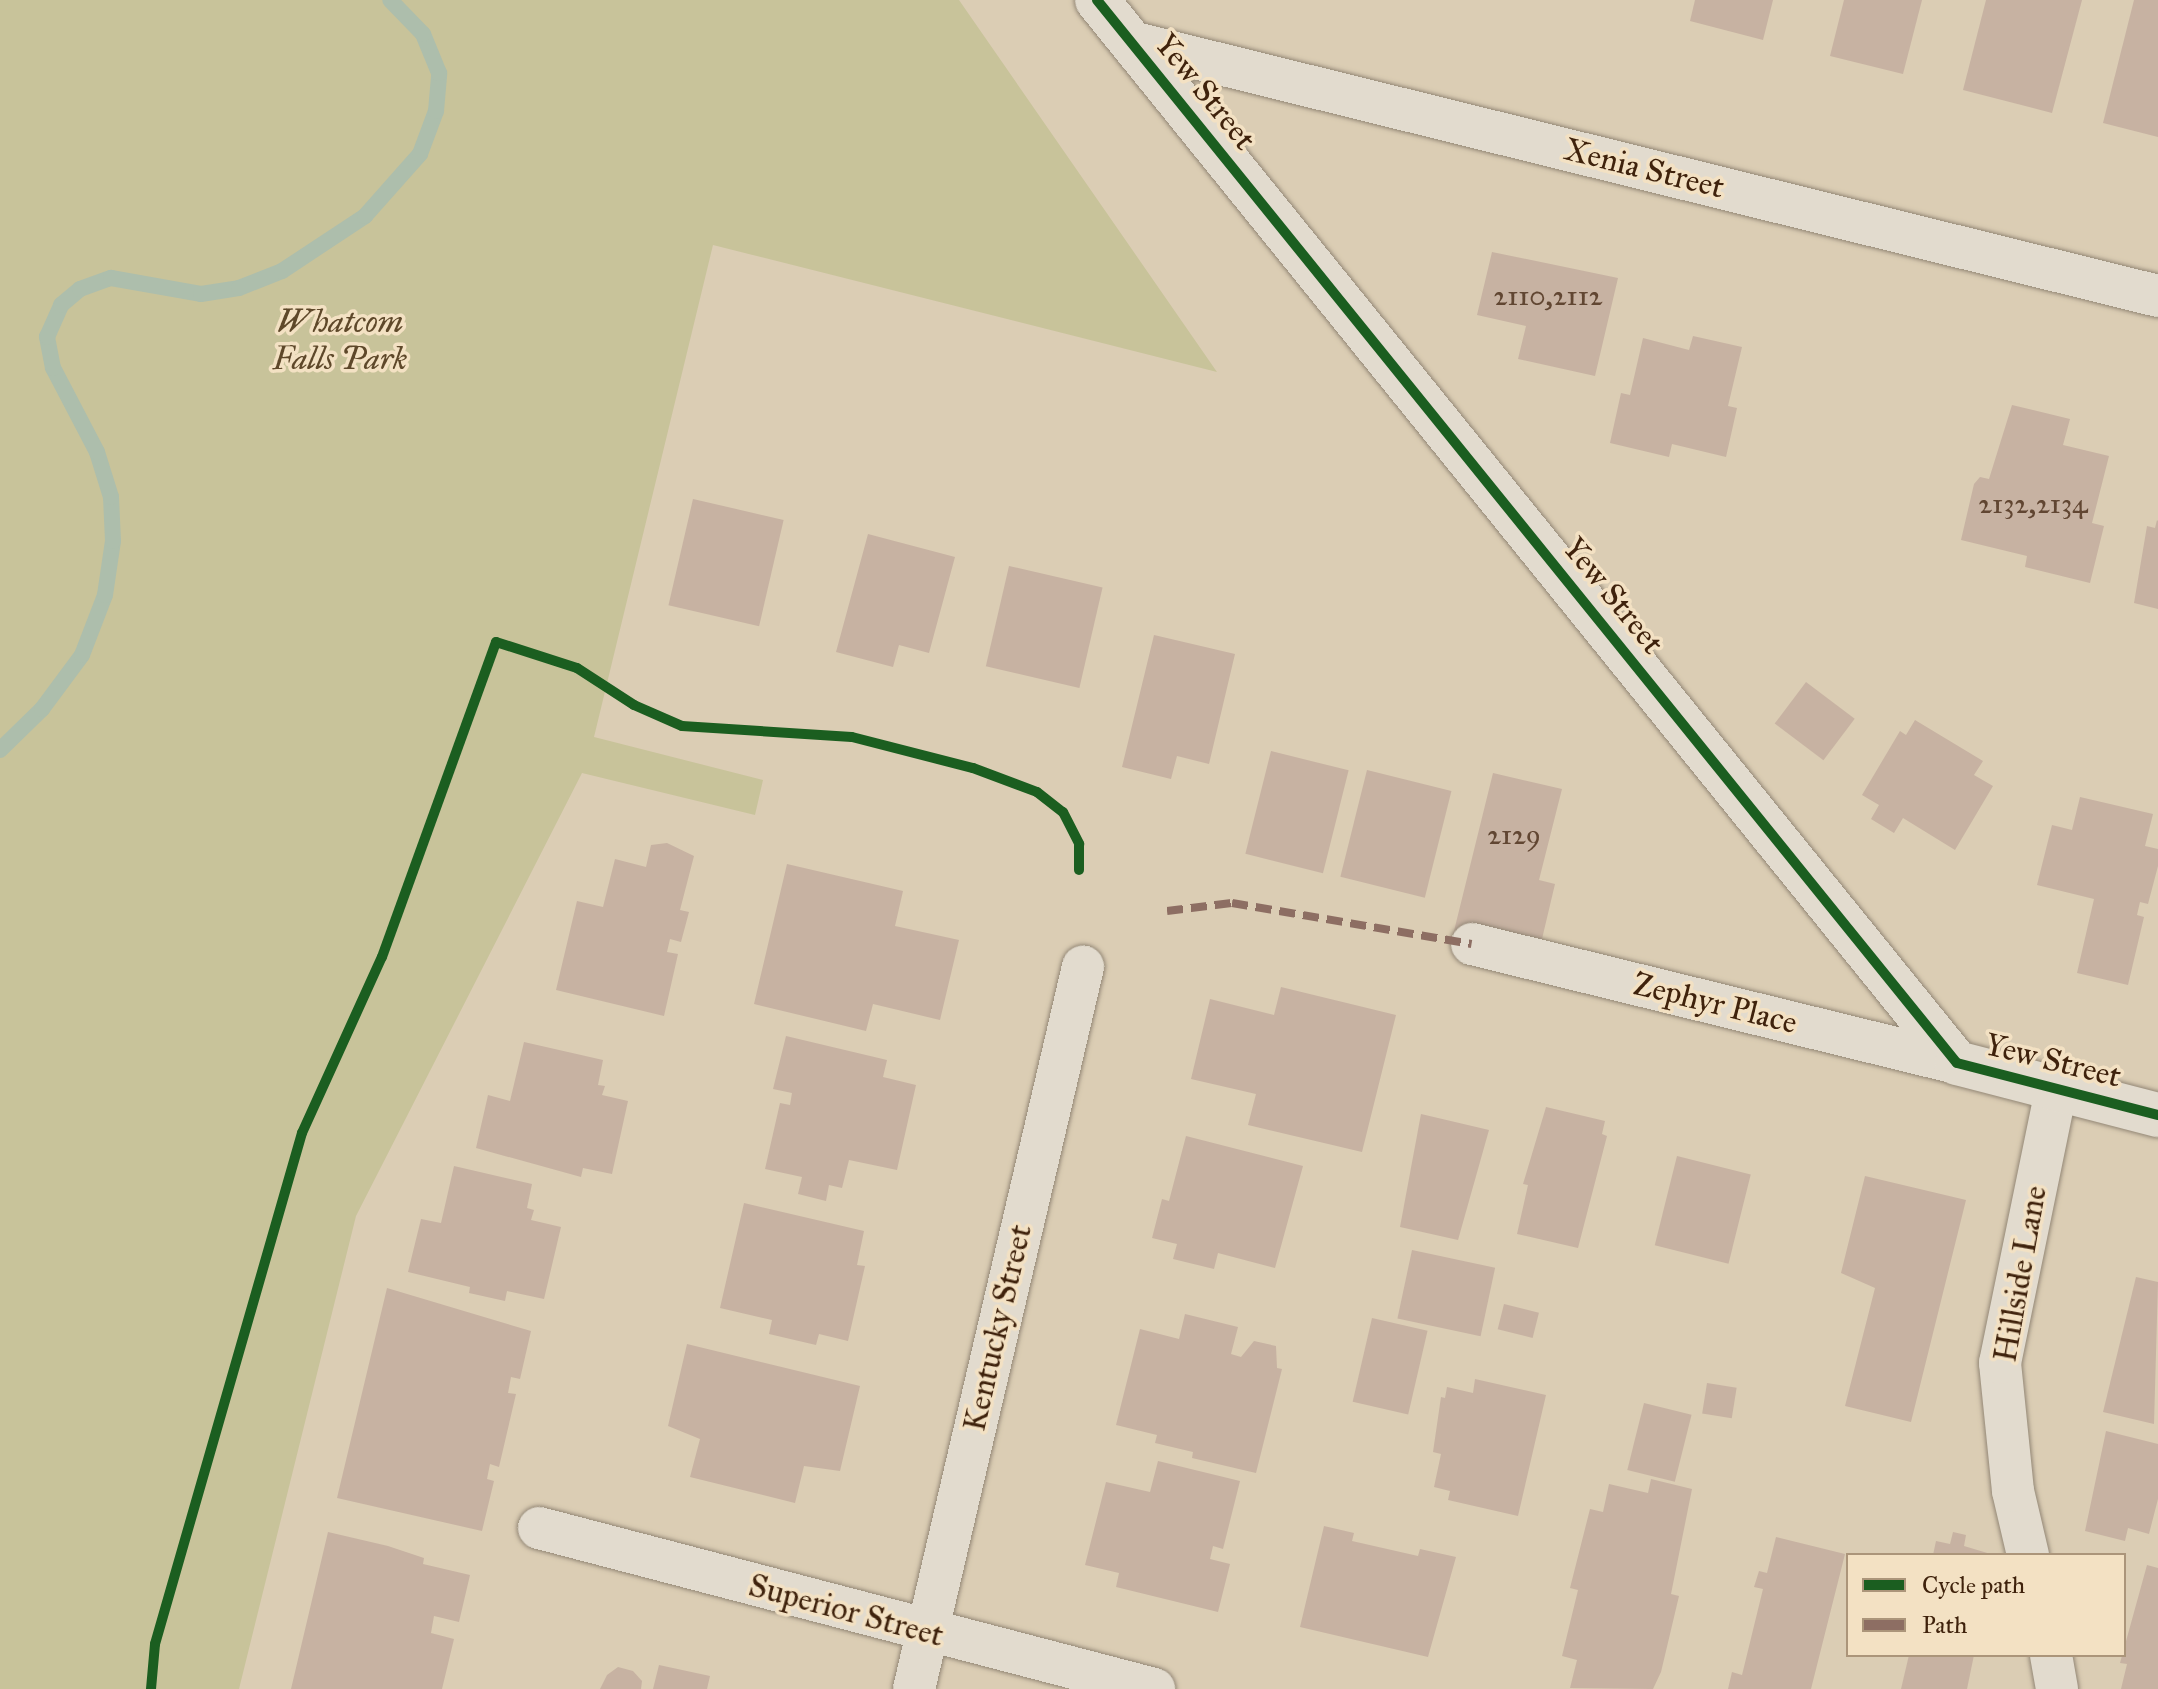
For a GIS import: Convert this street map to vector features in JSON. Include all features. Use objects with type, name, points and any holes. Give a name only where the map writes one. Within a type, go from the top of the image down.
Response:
[{"type":"street","name":"Yew Street","points":[[1097,0],[1957,1063],[2158,1115]]},
{"type":"street","name":"Xenia Street","points":[[1131,42],[2158,296]]},
{"type":"street","name":"Zephyr Place","points":[[1472,944],[1957,1063]]},
{"type":"street","name":"Kentucky Street","points":[[914,1689],[1083,967]]},
{"type":"street","name":"Hillside Lane","points":[[2028,1553],[2013,1491],[2000,1363],[2056,1089]]},
{"type":"street","name":"Superior Street","points":[[539,1528],[927,1633],[1154,1689]]},
{"type":"street","points":[[2051,1657],[2057,1689]]},
{"type":"green space","name":"Whatcom Falls Park","points":[[0,0],[959,0],[1217,372],[713,245],[594,737],[763,780],[755,815],[582,773],[356,1216],[239,1689],[0,1689]]},
{"type":"building","points":[[1695,0],[1773,0],[1763,40],[1690,21]]},
{"type":"building","points":[[1844,0],[1922,0],[1903,74],[1830,56]]},
{"type":"building","points":[[1986,0],[2082,0],[2052,113],[1963,90]]},
{"type":"building","points":[[2134,0],[2158,0],[2158,137],[2103,123]]},
{"type":"building","points":[[1492,252],[1618,278],[1595,376],[1518,359],[1526,326],[1477,315]]},
{"type":"building","points":[[1693,336],[1742,347],[1728,406],[1737,408],[1726,457],[1672,444],[1669,457],[1610,443],[1621,393],[1630,395],[1643,338],[1689,350]]},
{"type":"building","points":[[2012,405],[2070,419],[2063,445],[2109,456],[2092,523],[2104,526],[2090,583],[2025,567],[2027,556],[1961,540],[1974,484],[1980,477],[1989,479]]},
{"type":"building","points":[[693,499],[784,520],[759,626],[668,605]]},
{"type":"building","points":[[2157,520],[2158,609],[2134,603],[2147,526],[2155,528]]},
{"type":"building","points":[[868,534],[955,557],[929,653],[899,645],[893,667],[836,652]]},
{"type":"building","points":[[1009,566],[1103,588],[1079,688],[986,666]]},
{"type":"building","points":[[1154,635],[1235,654],[1209,764],[1177,756],[1171,779],[1122,767]]},
{"type":"building","points":[[1806,682],[1855,719],[1823,760],[1775,724]]},
{"type":"building","points":[[1915,720],[1983,761],[1974,775],[1993,786],[1955,850],[1903,818],[1894,833],[1871,819],[1879,805],[1862,795],[1900,731],[1906,735]]},
{"type":"building","points":[[1271,751],[1349,770],[1323,873],[1245,854]]},
{"type":"building","points":[[1367,770],[1451,791],[1425,898],[1340,877]]},
{"type":"building","points":[[1493,773],[1562,789],[1539,880],[1555,884],[1537,960],[1452,939]]},
{"type":"building","points":[[2080,797],[2153,814],[2145,846],[2158,849],[2158,866],[2148,904],[2140,902],[2137,915],[2144,917],[2128,985],[2077,973],[2094,899],[2037,885],[2052,825],[2072,830]]},
{"type":"building","points":[[667,843],[694,856],[680,910],[689,912],[681,942],[670,939],[667,952],[678,954],[664,1016],[556,990],[577,901],[603,907],[615,859],[646,867],[651,845]]},
{"type":"building","points":[[787,864],[903,891],[895,926],[959,940],[940,1020],[873,1004],[866,1031],[754,1004]]},
{"type":"building","points":[[1281,987],[1396,1015],[1362,1152],[1248,1125],[1256,1094],[1191,1079],[1210,999],[1274,1015]]},
{"type":"building","points":[[786,1036],[887,1060],[883,1077],[916,1085],[897,1170],[849,1160],[842,1188],[829,1185],[826,1201],[798,1194],[802,1177],[765,1169],[780,1103],[790,1105],[792,1093],[773,1089]]},
{"type":"building","points":[[524,1042],[603,1060],[598,1085],[605,1086],[602,1095],[628,1101],[612,1174],[583,1168],[581,1177],[476,1148],[488,1095],[510,1101]]},
{"type":"building","points":[[1546,1107],[1605,1121],[1602,1134],[1607,1136],[1578,1248],[1517,1234],[1528,1185],[1523,1184]]},
{"type":"building","points":[[1421,1114],[1489,1130],[1458,1240],[1400,1227]]},
{"type":"building","points":[[1186,1136],[1303,1166],[1275,1268],[1218,1253],[1214,1269],[1173,1259],[1177,1244],[1152,1238],[1162,1199],[1169,1201]]},
{"type":"building","points":[[1677,1156],[1751,1174],[1728,1264],[1655,1245]]},
{"type":"building","points":[[454,1166],[532,1184],[527,1208],[534,1210],[531,1220],[561,1227],[544,1299],[507,1291],[505,1301],[469,1293],[470,1287],[408,1272],[421,1219],[441,1223]]},
{"type":"building","points":[[1865,1176],[1966,1200],[1911,1422],[1845,1406],[1875,1288],[1841,1273]]},
{"type":"building","points":[[744,1203],[864,1231],[857,1265],[865,1266],[848,1341],[819,1334],[816,1345],[769,1334],[772,1320],[720,1308]]},
{"type":"building","points":[[1412,1250],[1495,1268],[1481,1336],[1397,1318]]},
{"type":"building","points":[[2136,1277],[2158,1282],[2154,1424],[2103,1412]]},
{"type":"building","points":[[387,1288],[531,1331],[520,1379],[511,1377],[508,1393],[516,1394],[499,1467],[490,1464],[487,1479],[494,1481],[482,1531],[337,1498]]},
{"type":"building","points":[[1504,1304],[1539,1313],[1533,1338],[1498,1329]]},
{"type":"building","points":[[1185,1314],[1238,1327],[1231,1354],[1241,1357],[1254,1341],[1276,1346],[1277,1368],[1282,1369],[1256,1473],[1192,1458],[1193,1452],[1155,1443],[1157,1435],[1116,1425],[1140,1329],[1179,1339]]},
{"type":"building","points":[[1372,1318],[1428,1331],[1408,1415],[1353,1402]]},
{"type":"building","points":[[687,1344],[860,1386],[840,1471],[804,1466],[795,1503],[690,1477],[700,1439],[668,1426]]},
{"type":"building","points":[[1475,1379],[1546,1395],[1518,1516],[1448,1500],[1450,1491],[1434,1487],[1441,1454],[1433,1452],[1441,1397],[1445,1398],[1447,1387],[1473,1393]]},
{"type":"building","points":[[1707,1383],[1737,1388],[1732,1418],[1702,1414]]},
{"type":"building","points":[[1644,1403],[1692,1415],[1675,1482],[1627,1470]]},
{"type":"building","points":[[2106,1431],[2158,1444],[2158,1499],[2149,1534],[2128,1528],[2125,1541],[2085,1531]]},
{"type":"building","points":[[1158,1461],[1240,1481],[1223,1549],[1213,1546],[1210,1559],[1230,1564],[1218,1612],[1116,1587],[1119,1573],[1085,1565],[1106,1482],[1150,1492]]},
{"type":"building","points":[[1651,1479],[1692,1489],[1671,1594],[1679,1596],[1661,1672],[1653,1689],[1570,1688],[1577,1660],[1562,1656],[1578,1590],[1570,1588],[1590,1509],[1603,1512],[1609,1484],[1648,1493]]},
{"type":"building","points":[[1324,1526],[1354,1533],[1352,1541],[1418,1556],[1420,1549],[1456,1557],[1428,1657],[1300,1627]]},
{"type":"building","points":[[328,1532],[388,1546],[424,1558],[423,1564],[470,1575],[459,1622],[434,1616],[431,1633],[454,1639],[442,1689],[291,1689]]},
{"type":"building","points":[[1953,1532],[1966,1535],[1964,1546],[1987,1553],[1933,1553],[1936,1541],[1950,1544]]},
{"type":"building","points":[[1776,1537],[1845,1554],[1811,1689],[1728,1689],[1732,1672],[1742,1675],[1763,1589],[1754,1587],[1759,1571],[1767,1573]]},
{"type":"building","points":[[2147,1565],[2158,1568],[2158,1689],[2121,1689],[2127,1664],[2120,1663],[2122,1657],[2126,1657],[2126,1641]]},
{"type":"building","points":[[1909,1657],[1974,1657],[1967,1689],[1901,1689]]},
{"type":"building","points":[[659,1665],[710,1676],[707,1689],[653,1689]]},
{"type":"building","points":[[618,1667],[633,1671],[642,1681],[641,1689],[600,1689],[607,1675]]},
{"type":"waterway","points":[[0,750],[42,709],[82,655],[105,595],[113,541],[111,497],[97,452],[53,368],[47,337],[61,305],[80,289],[111,278],[201,294],[239,288],[282,271],[365,216],[420,154],[436,111],[439,73],[423,34],[390,0]]},
{"type":"marked path","points":[[1167,911],[1232,903],[1472,944]]},
{"type":"cycle path","points":[[1097,0],[1957,1063],[2158,1115]]},
{"type":"cycle path","points":[[151,1689],[155,1644],[302,1133],[382,957],[496,642],[577,668],[634,705],[682,726],[852,737],[973,768],[1037,792],[1063,812],[1079,844],[1079,870]]}]
